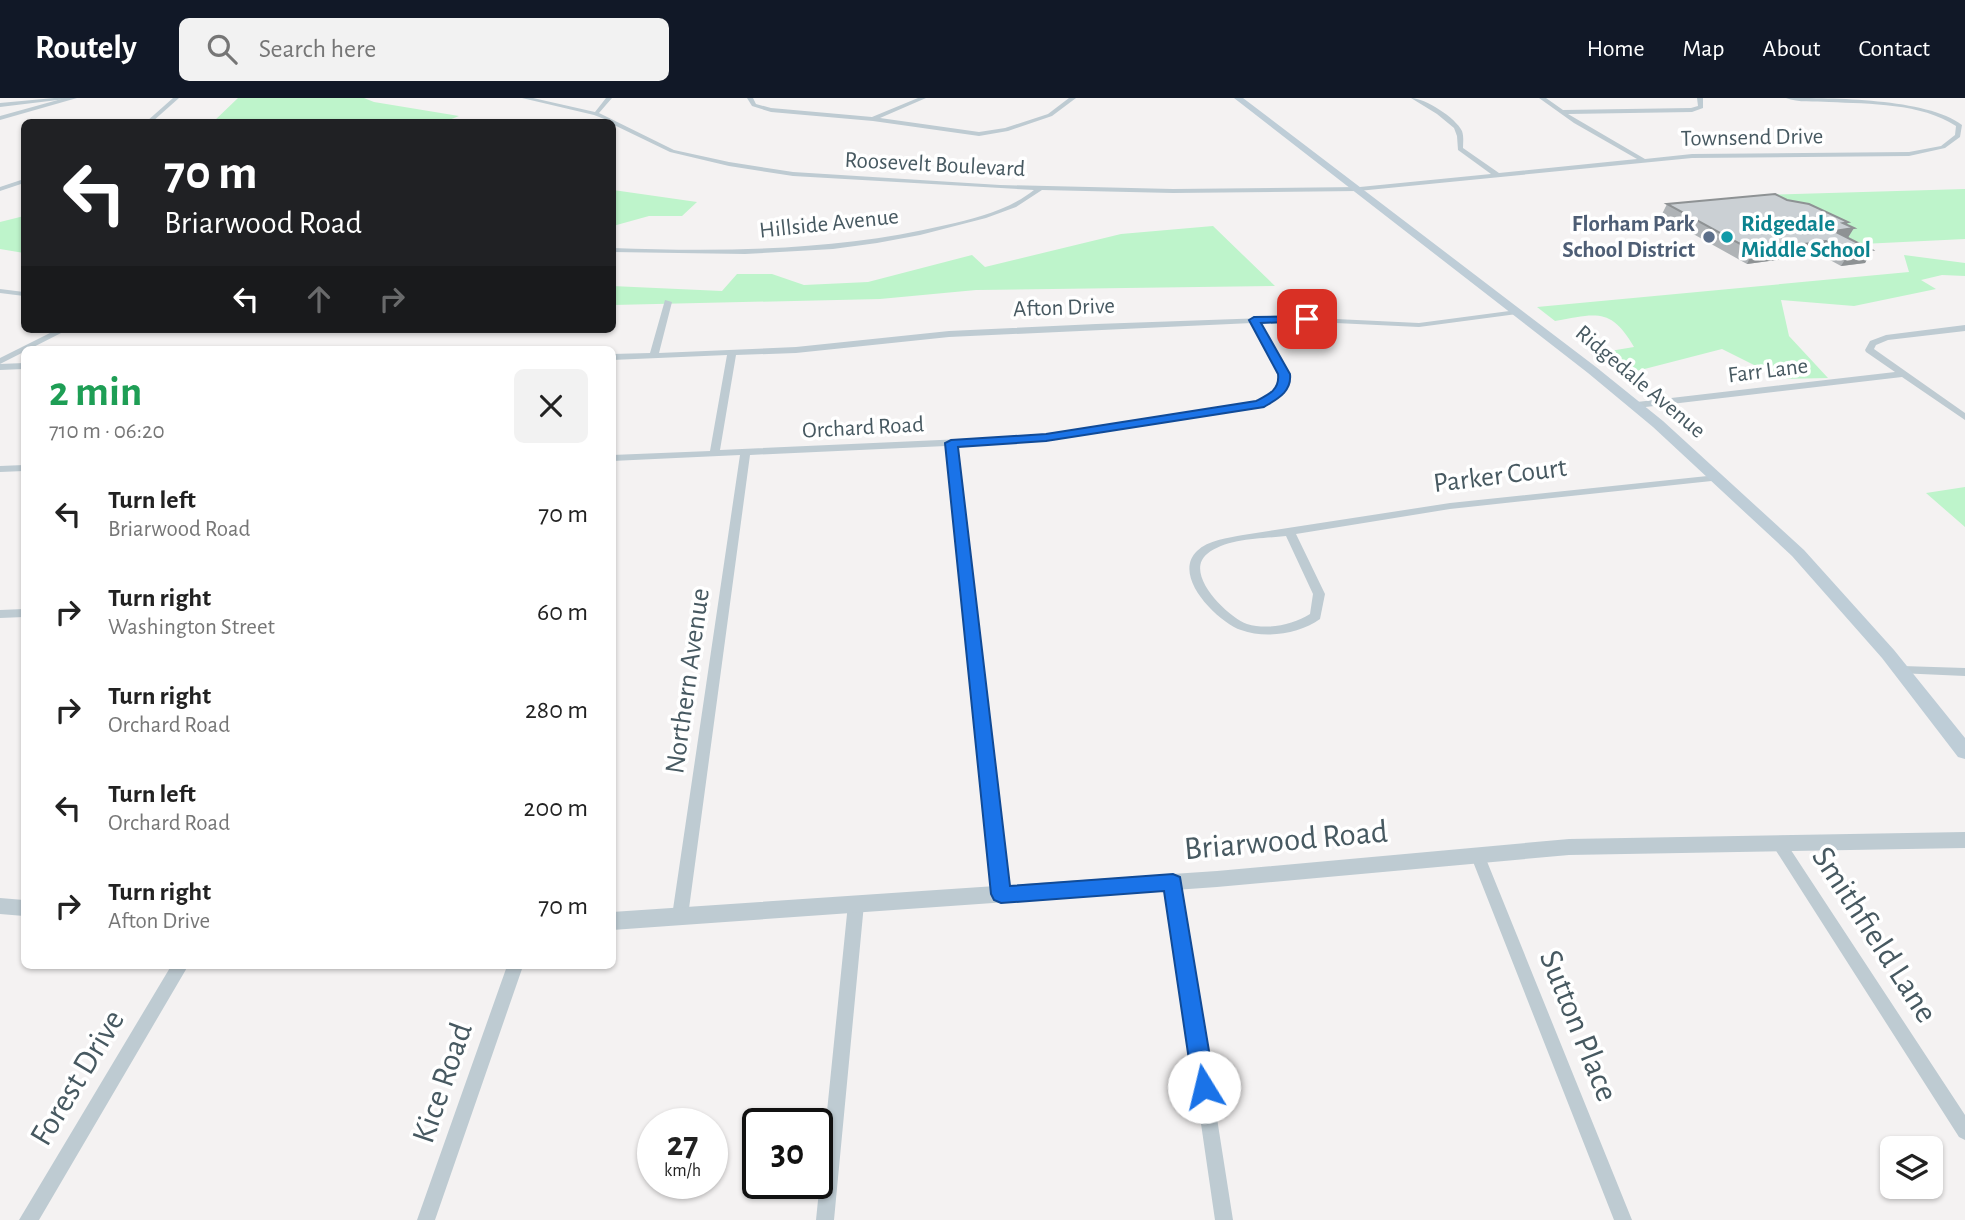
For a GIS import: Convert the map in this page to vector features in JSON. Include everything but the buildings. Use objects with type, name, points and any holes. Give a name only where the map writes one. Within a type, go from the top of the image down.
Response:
[{"type":"main road","name":"Ridgedale Avenue","points":[[1242,100],[1637,405],[1798,552],[1902,670],[1965,752]]},
{"type":"street","points":[[0,105],[72,98]]},
{"type":"street","points":[[0,118],[72,98]]},
{"type":"street","points":[[152,119],[176,98]]},
{"type":"street","name":"Roosevelt Boulevard","points":[[525,98],[596,114],[606,119]]},
{"type":"street","points":[[596,114],[609,98]]},
{"type":"street","points":[[750,98],[754,105],[771,110],[873,119],[954,132],[988,134],[1050,115],[1073,98]]},
{"type":"street","points":[[873,119],[923,98]]},
{"type":"street","points":[[1414,98],[1430,106],[1455,126],[1459,132],[1460,149],[1497,175]]},
{"type":"street","points":[[1542,98],[1644,160]]},
{"type":"street","points":[[1561,111],[1692,110],[1700,107],[1700,98]]},
{"type":"street","name":"Townsend Drive","points":[[1358,189],[1644,160],[1742,153],[1909,154],[1943,147],[1958,136],[1959,125],[1955,121],[1923,110],[1789,98]]},
{"type":"street","name":"Roosevelt Boulevard","points":[[616,124],[664,148],[742,167],[831,177],[1040,188],[1358,189]]},
{"type":"street","points":[[0,189],[21,182]]},
{"type":"street","name":"Hillside Avenue","points":[[616,250],[771,250],[871,242],[976,219],[1009,207],[1040,188]]},
{"type":"street","points":[[0,291],[21,294]]},
{"type":"street","points":[[654,356],[668,302]]},
{"type":"street","name":"Afton Drive","points":[[616,357],[796,350],[991,331],[1254,320],[1307,319],[1419,325],[1517,312]]},
{"type":"street","name":"Orchard Road","points":[[616,458],[1046,438],[1259,404],[1278,394],[1285,381],[1284,374],[1254,320]]},
{"type":"street","points":[[1965,328],[1886,338],[1873,343],[1870,350],[1965,417]]},
{"type":"street","points":[[30,346],[57,333]]},
{"type":"street","points":[[0,361],[21,351]]},
{"type":"street","points":[[714,454],[732,353]]},
{"type":"street","points":[[0,367],[21,366]]},
{"type":"street","name":"Farr Lane","points":[[1637,405],[1903,374]]},
{"type":"street","points":[[951,443],[1001,894]]},
{"type":"street","name":"Northern Avenue","points":[[680,916],[745,452]]},
{"type":"street","points":[[0,469],[21,468]]},
{"type":"street","name":"Parker Court","points":[[1290,531],[1319,594],[1316,616],[1295,626],[1262,631],[1237,626],[1218,613],[1197,579],[1195,566],[1201,553],[1217,544],[1290,531],[1450,506],[1717,478]]},
{"type":"street","points":[[0,614],[21,612]]},
{"type":"street","points":[[1902,670],[1965,672]]},
{"type":"street","name":"Briarwood Road","points":[[616,921],[1173,883],[1626,844],[1965,840]]},
{"type":"street","name":"Smithfield Lane","points":[[1778,842],[1965,1131]]},
{"type":"street","name":"Sutton Place","points":[[1478,855],[1623,1220]]},
{"type":"street","points":[[1173,883],[1224,1220]]},
{"type":"street","points":[[825,1220],[856,904]]},
{"type":"street","points":[[0,906],[21,908]]},
{"type":"street","name":"Forest Drive","points":[[28,1220],[178,969]]},
{"type":"street","name":"Kice Road","points":[[426,1220],[514,969]]},
{"type":"green space","points":[[238,98],[364,98],[459,116],[452,119],[216,119]]},
{"type":"green space","points":[[1965,189],[1965,239],[1862,244],[1757,195]]},
{"type":"green space","points":[[616,190],[697,202],[682,216],[649,216],[616,225]]},
{"type":"green space","points":[[21,217],[21,252],[0,249],[0,222]]},
{"type":"green space","points":[[1213,226],[1275,286],[976,290],[880,299],[616,305],[616,286],[722,291],[737,274],[772,274],[804,285],[868,282],[972,255],[985,267],[1121,234]]},
{"type":"green space","points":[[1904,255],[1965,263],[1965,276],[1942,275],[1921,280],[1936,289],[1854,306],[1781,300],[1789,336],[1828,378],[1782,379],[1722,349],[1625,374],[1598,353],[1634,347],[1618,325],[1601,316],[1581,316],[1555,321],[1537,307],[1909,272]]},
{"type":"green space","points":[[1965,487],[1965,527],[1926,493]]},
{"type":"place","name":"Florham Park School District","points":[[1709,237]]},
{"type":"place","name":"Ridgedale Middle School","points":[[1727,237]]},
{"type":"route","points":[[1204,1087],[1173,883],[1001,894],[951,443],[1046,438],[1259,404],[1278,394],[1285,381],[1284,374],[1254,320],[1307,319]]}]
